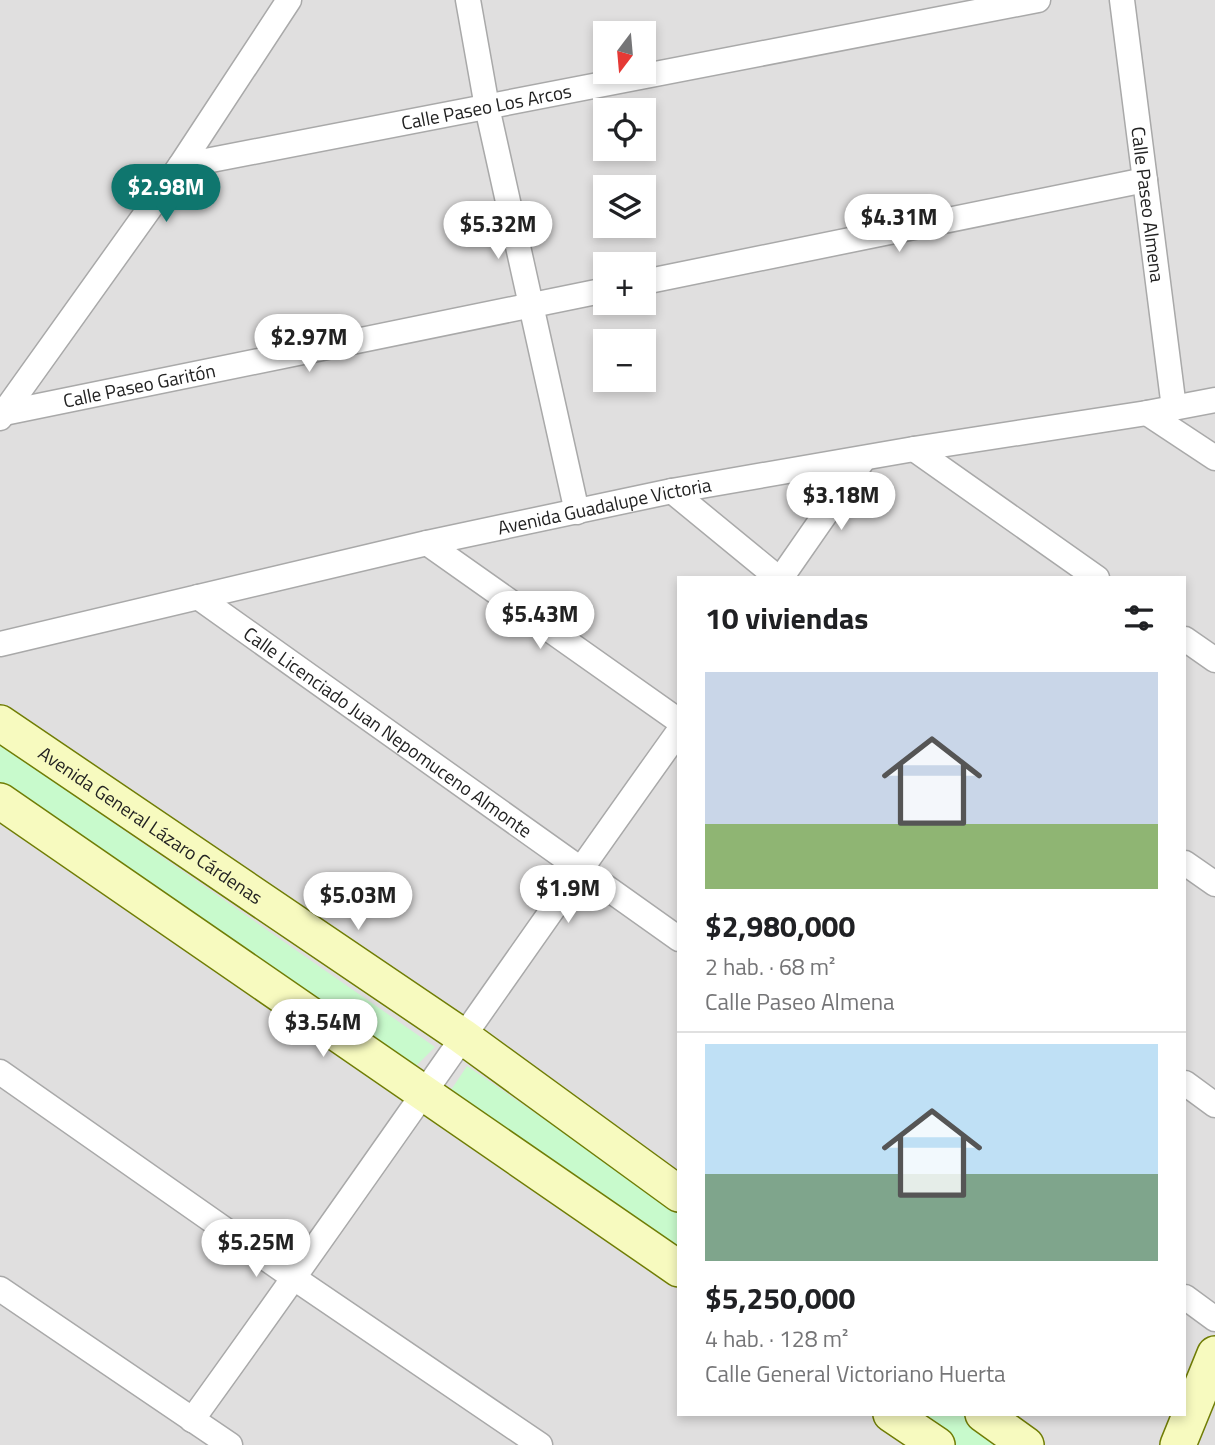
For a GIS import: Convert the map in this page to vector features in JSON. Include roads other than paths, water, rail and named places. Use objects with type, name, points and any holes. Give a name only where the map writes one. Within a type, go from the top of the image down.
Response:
[{"type":"street","points":[[2,416],[180,166],[289,0]]},
{"type":"street","points":[[468,0],[486,107],[577,512]]},
{"type":"street","name":"Calle Paseo Los Arcos","points":[[180,166],[1038,0]]},
{"type":"street","name":"Calle Paseo Almena","points":[[1122,0],[1174,408]]},
{"type":"street","points":[[656,280],[1145,180]]},
{"type":"street","name":"Calle Paseo Garitón","points":[[2,416],[593,293]]},
{"type":"street","name":"Avenida Guadalupe Victoria","points":[[0,644],[427,543],[672,491],[1215,400]]},
{"type":"street","points":[[1147,413],[1215,458]]},
{"type":"street","points":[[914,449],[1094,576]]},
{"type":"street","points":[[780,576],[863,460]]},
{"type":"street","points":[[672,491],[777,576]]},
{"type":"street","points":[[427,543],[677,720]]},
{"type":"street","name":"Calle Licenciado Juan Nepomuceno Almonte","points":[[198,597],[677,938]]},
{"type":"street","points":[[1186,640],[1215,660]]},
{"type":"street","name":"Avenida General Lázaro Cárdenas","points":[[0,723],[462,1036],[677,1193]]},
{"type":"street","points":[[192,1420],[677,734]]},
{"type":"street","points":[[0,801],[677,1268]]},
{"type":"street","points":[[1186,864],[1215,884]]},
{"type":"street","points":[[0,1072],[294,1278],[540,1445]]},
{"type":"street","points":[[1186,1084],[1215,1105]]},
{"type":"street","points":[[0,1289],[230,1445]]},
{"type":"street","points":[[1186,1298],[1215,1319]]},
{"type":"street","points":[[1178,1445],[1215,1354]]},
{"type":"street","points":[[894,1416],[937,1445]]},
{"type":"street","points":[[986,1416],[1026,1445]]}]
